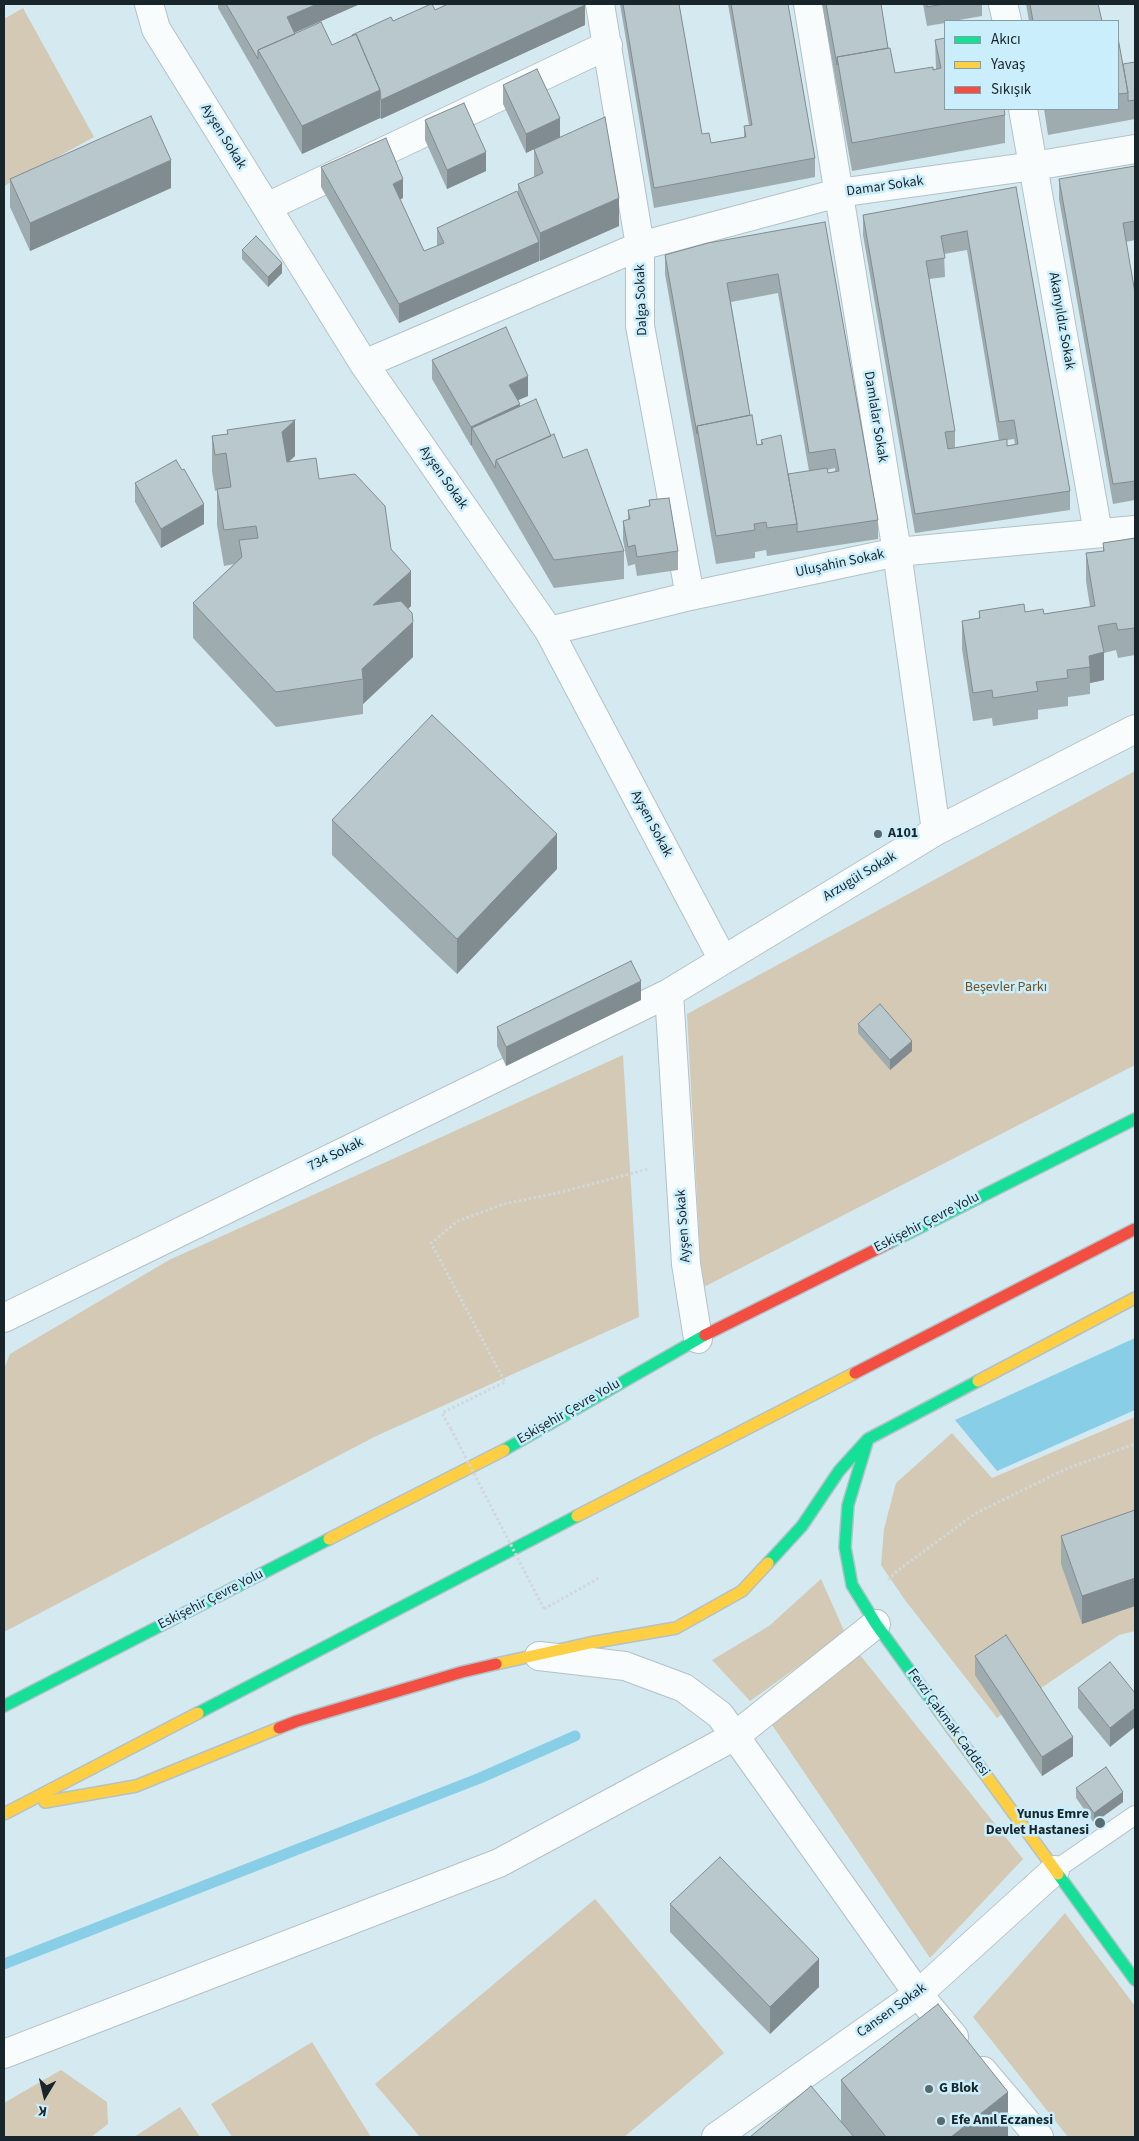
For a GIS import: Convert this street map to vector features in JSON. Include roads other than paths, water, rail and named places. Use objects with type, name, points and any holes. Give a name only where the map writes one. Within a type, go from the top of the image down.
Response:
[{"type":"main road","name":"Eskişehir Çevre Yolu","points":[[4,1706],[501,1451],[698,1339],[1135,1119]]},
{"type":"main road","points":[[4,1814],[1135,1229]]},
{"type":"main road","points":[[19,1806],[136,1786],[296,1721],[462,1672],[590,1643],[676,1628],[742,1591],[802,1526],[839,1471],[868,1440],[1135,1298]]},
{"type":"main road","name":"Fevzi Çakmak Caddesi","points":[[868,1440],[848,1505],[845,1547],[852,1585],[870,1615],[1135,1980]]},
{"type":"street","name":"Ayşen Sokak","points":[[149,4],[156,29],[364,364],[549,631],[723,960]]},
{"type":"street","name":"Dalga Sokak","points":[[600,4],[640,246],[640,326],[690,596]]},
{"type":"street","name":"Damlalar Sokak","points":[[808,4],[897,552],[936,831]]},
{"type":"street","points":[[1004,4],[1007,20]]},
{"type":"street","points":[[267,207],[608,45]]},
{"type":"street","name":"Akanyıldız Sokak","points":[[1023,110],[1098,533]]},
{"type":"street","name":"Damar Sokak","points":[[364,364],[640,246],[838,194],[1034,166],[1135,149]]},
{"type":"street","name":"Uluşahin Sokak","points":[[549,631],[690,596],[897,552],[1135,530]]},
{"type":"street","name":"Arzugül Sokak","points":[[669,993],[936,831],[1135,729]]},
{"type":"street","name":"Ayşen Sokak","points":[[669,993],[686,1264],[698,1339]]},
{"type":"street","name":"734 Sokak","points":[[4,1318],[669,993]]},
{"type":"street","points":[[4,2054],[89,2023],[500,1863],[735,1736],[870,1615]]},
{"type":"street","points":[[535,1656],[625,1666],[684,1688],[720,1715],[918,1994],[1039,2137]]},
{"type":"street","name":"Cansen Sokak","points":[[716,2137],[918,1994],[1056,1870]]},
{"type":"lane","points":[[1056,1870],[1133,1821]]},
{"type":"water","points":[[1135,1338],[1135,1410],[997,1471],[955,1420]]},
{"type":"waterway","points":[[4,1964],[480,1778],[575,1736]]},
{"type":"place","name":"A101","points":[[878,834]]},
{"type":"place","name":"Yunus Emre Devlet Hastanesi","points":[[1100,1823]]},
{"type":"place","name":"G Blok","points":[[929,2089]]},
{"type":"place","name":"Efe Anıl Eczanesi","points":[[941,2121]]},
{"type":"park label","name":"Beşevler Parkı","points":[[1006,988]]}]
